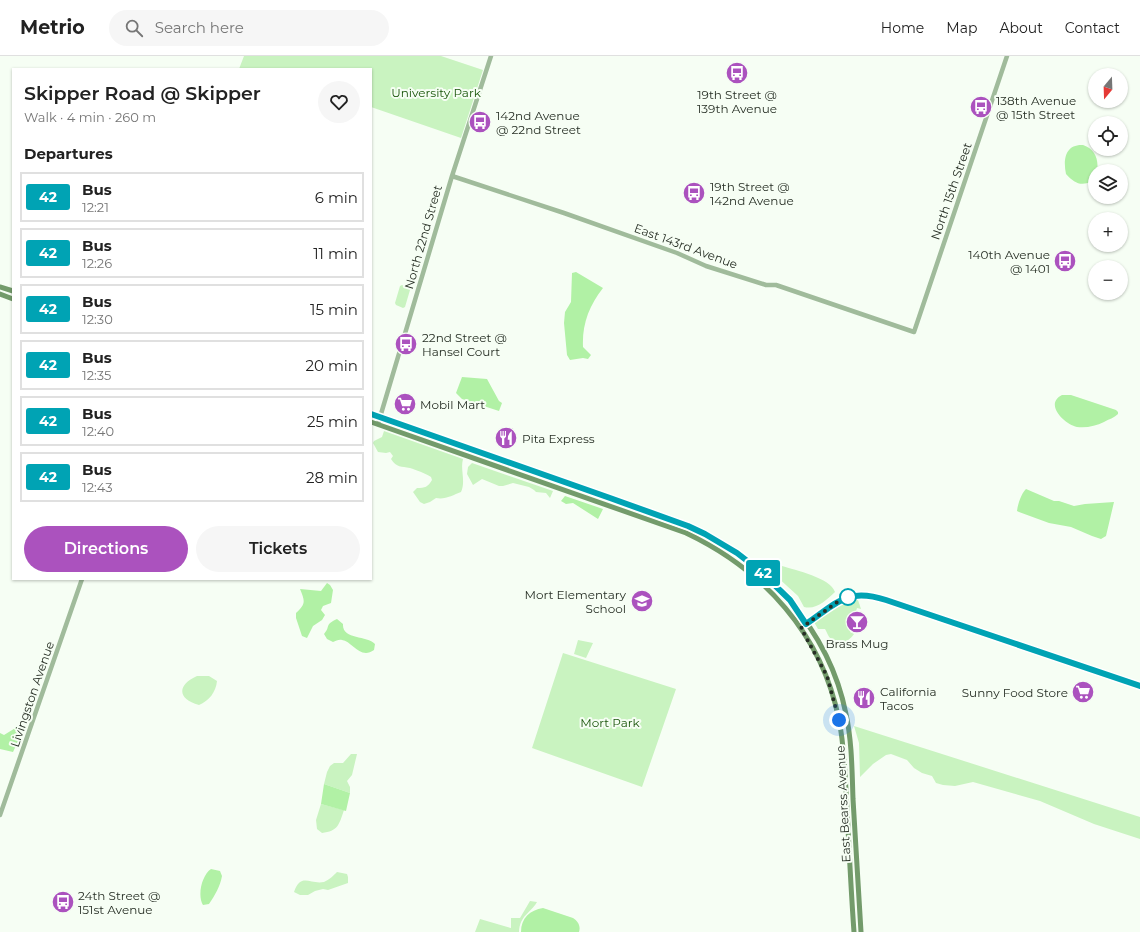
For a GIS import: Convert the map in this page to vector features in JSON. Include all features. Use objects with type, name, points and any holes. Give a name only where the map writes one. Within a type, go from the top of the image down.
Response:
[{"type":"main road","points":[[0,287],[12,291]]},
{"type":"main road","points":[[0,294],[12,299]]},
{"type":"main road","name":"East Bearss Avenue","points":[[372,414],[688,526],[719,542],[746,559],[790,600],[822,648],[839,690],[846,713],[851,755],[861,932]]},
{"type":"main road","name":"East Bearss Avenue","points":[[372,422],[686,533],[715,548],[754,575],[778,598],[801,628],[827,676],[839,720],[844,750],[854,932]]},
{"type":"main road","points":[[487,462],[490,456]]},
{"type":"main road","points":[[629,512],[631,506]]},
{"type":"main road","points":[[715,548],[719,542]]},
{"type":"street","name":"North 22nd Street","points":[[378,424],[452,176],[491,56]]},
{"type":"street","name":"North 15th Street","points":[[914,332],[1007,56]]},
{"type":"street","name":"East 143rd Avenue","points":[[452,176],[564,213],[677,253],[706,266],[766,285],[776,286],[914,332]]},
{"type":"street","name":"Livingston Avenue","points":[[0,815],[82,580]]},
{"type":"street","points":[[801,628],[843,598],[857,594],[871,595],[1140,686]]},
{"type":"green space","name":"University Park","points":[[244,56],[441,56],[483,70],[461,138],[372,107],[372,68],[239,68]]},
{"type":"green space","points":[[402,285],[410,290],[405,307],[403,308],[395,303],[400,286]]},
{"type":"green space","points":[[384,431],[463,459],[463,484],[461,492],[446,498],[436,498],[424,504],[420,502],[413,492],[417,488],[428,486],[432,480],[431,477],[410,468],[397,465],[391,459],[393,456],[390,452],[378,452],[373,443],[382,437]]},
{"type":"green space","points":[[472,463],[553,491],[550,498],[546,493],[536,492],[529,487],[513,483],[499,486],[482,479],[473,485],[467,474],[468,467]]},
{"type":"green space","points":[[782,566],[820,579],[832,587],[835,592],[817,606],[809,608],[804,607],[798,596],[775,575]]},
{"type":"green space","points":[[857,597],[861,609],[857,608],[850,632],[854,634],[843,643],[836,643],[829,637],[825,629],[818,629],[814,622],[845,602]]},
{"type":"green space","points":[[578,640],[593,643],[586,658],[574,654]]},
{"type":"green space","name":"Mort Park","points":[[563,653],[676,689],[642,787],[532,748]]},
{"type":"green space","points":[[197,676],[209,676],[217,681],[211,696],[199,705],[183,696],[182,692],[186,683]]},
{"type":"green space","points":[[854,726],[1140,817],[1140,839],[1094,824],[1040,801],[973,782],[955,786],[936,783],[932,776],[922,773],[914,768],[907,760],[891,754],[886,755],[873,764],[860,777],[859,743]]},
{"type":"green space","points":[[351,754],[357,754],[352,775],[347,781],[350,787],[350,793],[324,784],[330,766],[334,763],[343,763]]},
{"type":"green space","points":[[321,804],[344,810],[341,820],[335,829],[322,833],[317,829],[316,820]]},
{"type":"green space","points":[[337,872],[347,874],[348,883],[328,890],[323,889],[315,891],[308,895],[300,895],[294,892],[300,882],[324,882],[330,879]]},
{"type":"green space","points":[[530,901],[537,902],[523,918],[519,932],[475,932],[480,919],[511,928],[511,918],[520,918]]},
{"type":"shaded area","points":[[1077,145],[1083,145],[1088,148],[1088,156],[1096,156],[1097,159],[1097,164],[1088,164],[1088,182],[1082,184],[1072,180],[1066,174],[1065,158],[1069,150]]},
{"type":"shaded area","points":[[576,272],[603,288],[590,309],[585,323],[583,347],[591,355],[588,359],[583,358],[570,360],[567,355],[564,323],[565,312],[571,302],[572,273]]},
{"type":"shaded area","points":[[462,377],[487,379],[499,401],[502,403],[499,411],[462,399],[456,393]]},
{"type":"shaded area","points":[[1062,395],[1071,395],[1116,410],[1118,414],[1098,425],[1077,427],[1062,418],[1055,408],[1057,399]]},
{"type":"shaded area","points":[[1026,489],[1054,501],[1059,501],[1074,506],[1114,502],[1106,536],[1101,539],[1071,527],[1049,523],[1017,511],[1020,499]]},
{"type":"shaded area","points":[[565,496],[603,509],[598,519],[573,503],[566,504],[561,501]]},
{"type":"shaded area","points":[[327,583],[333,590],[331,603],[323,606],[321,610],[325,615],[322,620],[313,626],[307,638],[302,636],[296,618],[296,613],[302,607],[304,602],[300,589],[321,591]]},
{"type":"shaded area","points":[[337,619],[343,624],[346,633],[366,639],[375,644],[374,650],[364,653],[346,641],[340,640],[333,642],[327,639],[324,634],[329,624]]},
{"type":"shaded area","points":[[17,727],[23,731],[13,752],[0,749],[0,733],[4,735]]},
{"type":"shaded area","points":[[324,784],[350,793],[346,811],[321,804]]},
{"type":"shaded area","points":[[211,869],[220,871],[222,876],[217,891],[209,904],[203,905],[200,896],[201,886],[205,876]]},
{"type":"shaded area","points":[[543,908],[573,918],[579,924],[579,932],[521,932],[521,927],[527,916],[538,909]]},
{"type":"bus line","name":"42","points":[[372,414],[688,526],[705,534],[737,553],[759,570],[790,600],[806,624],[843,598],[857,594],[875,596],[1140,686]]},
{"type":"place","name":"19th Street @ 139th Avenue","points":[[737,73]]},
{"type":"place","name":"138th Avenue @ 15th Street","points":[[981,107]]},
{"type":"place","name":"142nd Avenue @ 22nd Street","points":[[480,122]]},
{"type":"place","name":"19th Street @ 142nd Avenue","points":[[694,193]]},
{"type":"place","name":"140th Avenue @ 1401","points":[[1065,261]]},
{"type":"place","name":"22nd Street @ Hansel Court","points":[[406,344]]},
{"type":"place","name":"Mobil Mart","points":[[405,404]]},
{"type":"place","name":"Pita Express","points":[[506,438]]},
{"type":"place","name":"Mort Elementary School","points":[[642,601]]},
{"type":"place","name":"Brass Mug","points":[[857,622]]},
{"type":"place","name":"Sunny Food Store","points":[[1083,692]]},
{"type":"place","name":"California Tacos","points":[[864,698]]},
{"type":"place","name":"24th Street @ 151st Avenue","points":[[63,902]]},
{"type":"route","points":[[839,720],[827,676],[801,628],[843,598],[848,597]]}]
